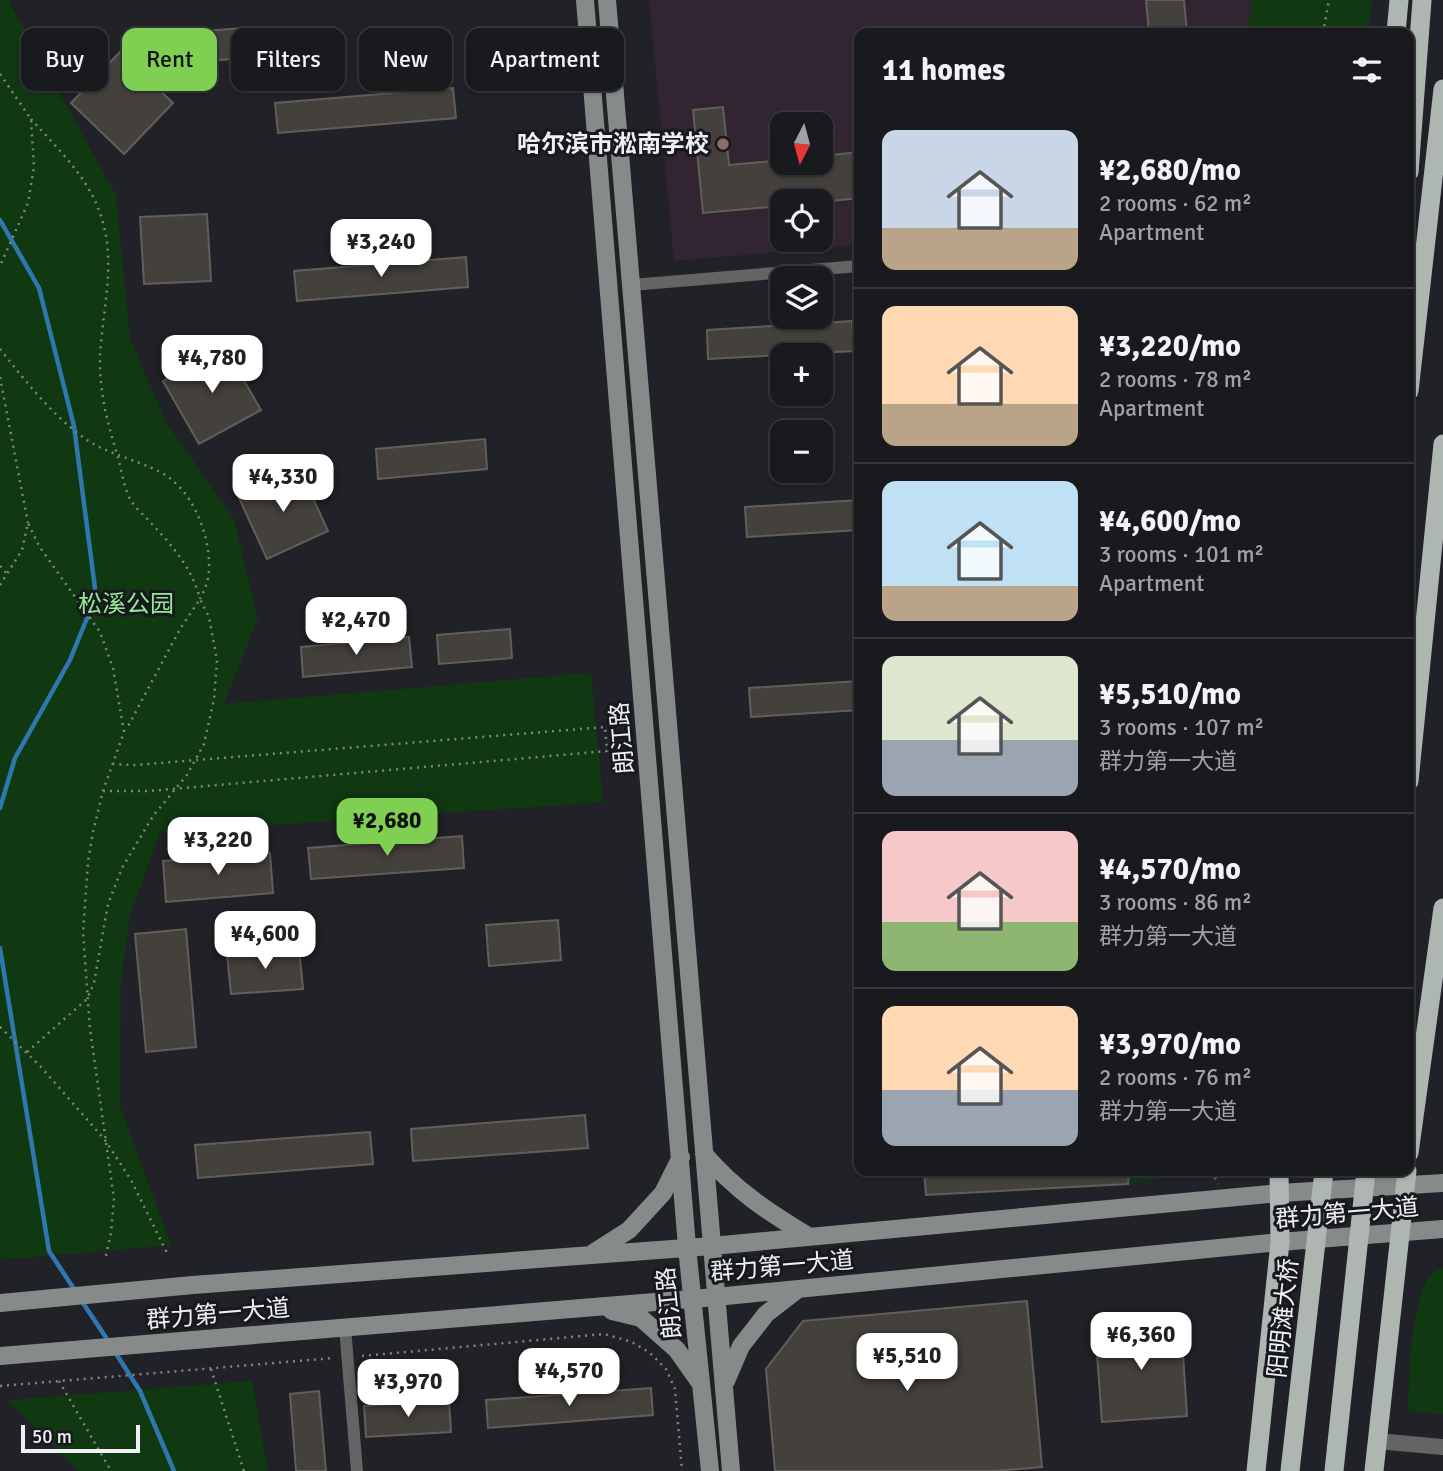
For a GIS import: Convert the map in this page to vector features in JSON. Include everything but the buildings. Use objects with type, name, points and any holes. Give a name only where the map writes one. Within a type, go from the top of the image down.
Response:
[{"type":"highway","points":[[1396,28],[1399,0]]},
{"type":"highway","points":[[1414,106],[1422,0]]},
{"type":"highway","points":[[1414,347],[1443,89]]},
{"type":"highway","points":[[1414,731],[1443,444]]},
{"type":"highway","points":[[1414,1117],[1443,908]]},
{"type":"highway","points":[[1256,1471],[1280,1242],[1279,1176]]},
{"type":"highway","name":"阳明滩大桥","points":[[1290,1471],[1323,1176]]},
{"type":"highway","points":[[1334,1471],[1365,1176]]},
{"type":"highway","points":[[1374,1471],[1406,1178]]},
{"type":"main road","name":"朗江路","points":[[585,0],[687,1247],[710,1471]]},
{"type":"main road","name":"朗江路","points":[[607,0],[731,1471]]},
{"type":"main road","points":[[704,1154],[726,1180],[776,1217],[808,1236]]},
{"type":"main road","points":[[589,1256],[629,1230],[663,1193],[681,1157]]},
{"type":"main road","name":"群力第一大道","points":[[0,1303],[193,1285],[589,1256],[1280,1193],[1406,1178],[1443,1183]]},
{"type":"main road","name":"群力第一大道","points":[[0,1356],[797,1290],[1280,1242],[1443,1229]]},
{"type":"main road","points":[[724,1385],[741,1346],[766,1314],[797,1290]]},
{"type":"main road","points":[[599,1307],[641,1318],[677,1350],[703,1387]]},
{"type":"street","points":[[631,285],[854,266]]},
{"type":"street","points":[[345,1328],[357,1471]]},
{"type":"street","points":[[1377,1441],[1443,1447]]},
{"type":"path","points":[[1324,28],[1329,0]]},
{"type":"path","points":[[0,74],[32,119],[78,174],[98,206],[103,223],[109,277],[100,354],[100,377],[106,419],[129,496],[136,509],[171,546],[188,570],[212,627],[218,660],[204,744],[197,760],[153,816],[122,868],[108,904],[93,983],[87,999],[27,1052]]},
{"type":"path","points":[[0,266],[28,202],[34,167],[32,119]]},
{"type":"path","points":[[0,349],[50,410],[91,442],[160,472],[174,482],[188,497],[198,517],[208,550],[208,581],[201,599],[180,629],[124,732],[103,792],[88,862],[83,933],[87,999],[114,1199],[105,1260]]},
{"type":"path","points":[[0,377],[29,523],[40,546],[100,632],[113,668],[124,732]]},
{"type":"path","points":[[0,585],[22,550],[29,523]]},
{"type":"path","points":[[0,566],[8,574]]},
{"type":"path","points":[[103,792],[607,751],[605,727],[197,760],[112,764]]},
{"type":"path","points":[[0,1027],[27,1052],[106,1140],[131,1180],[168,1255]]},
{"type":"path","points":[[0,1386],[604,1334],[632,1342],[666,1369],[675,1389],[682,1471]]},
{"type":"path","points":[[211,1369],[244,1471]]},
{"type":"path","points":[[60,1381],[111,1471]]},
{"type":"shaded area","name":"哈尔滨市淞南学校","points":[[649,0],[1252,0],[1249,28],[854,28],[854,245],[833,247],[833,189],[770,189],[770,252],[778,252],[674,261]]},
{"type":"green space","name":"松溪公园","points":[[0,0],[10,0],[24,28],[21,28],[21,91],[58,91],[116,195],[130,339],[166,422],[234,519],[258,618],[224,704],[591,673],[603,802],[160,833],[130,915],[121,980],[120,1106],[171,1245],[0,1260]]},
{"type":"green space","points":[[1252,0],[1372,0],[1369,28],[1249,28]]},
{"type":"green space","points":[[1129,1176],[1178,1176],[1128,1184]]},
{"type":"green space","points":[[1443,1268],[1443,1414],[1408,1411],[1417,1308],[1423,1289],[1432,1275]]},
{"type":"green space","points":[[252,1381],[268,1471],[78,1471],[8,1400]]},
{"type":"waterway","points":[[0,220],[39,288],[74,426],[96,596],[70,660],[15,758],[0,808]]},
{"type":"waterway","points":[[0,948],[49,1251],[76,1292]]},
{"type":"waterway","points":[[81,1300],[109,1342]]},
{"type":"waterway","points":[[115,1352],[140,1391],[174,1471]]},
{"type":"place","name":"哈尔滨市淞南学校","points":[[723,144]]}]
